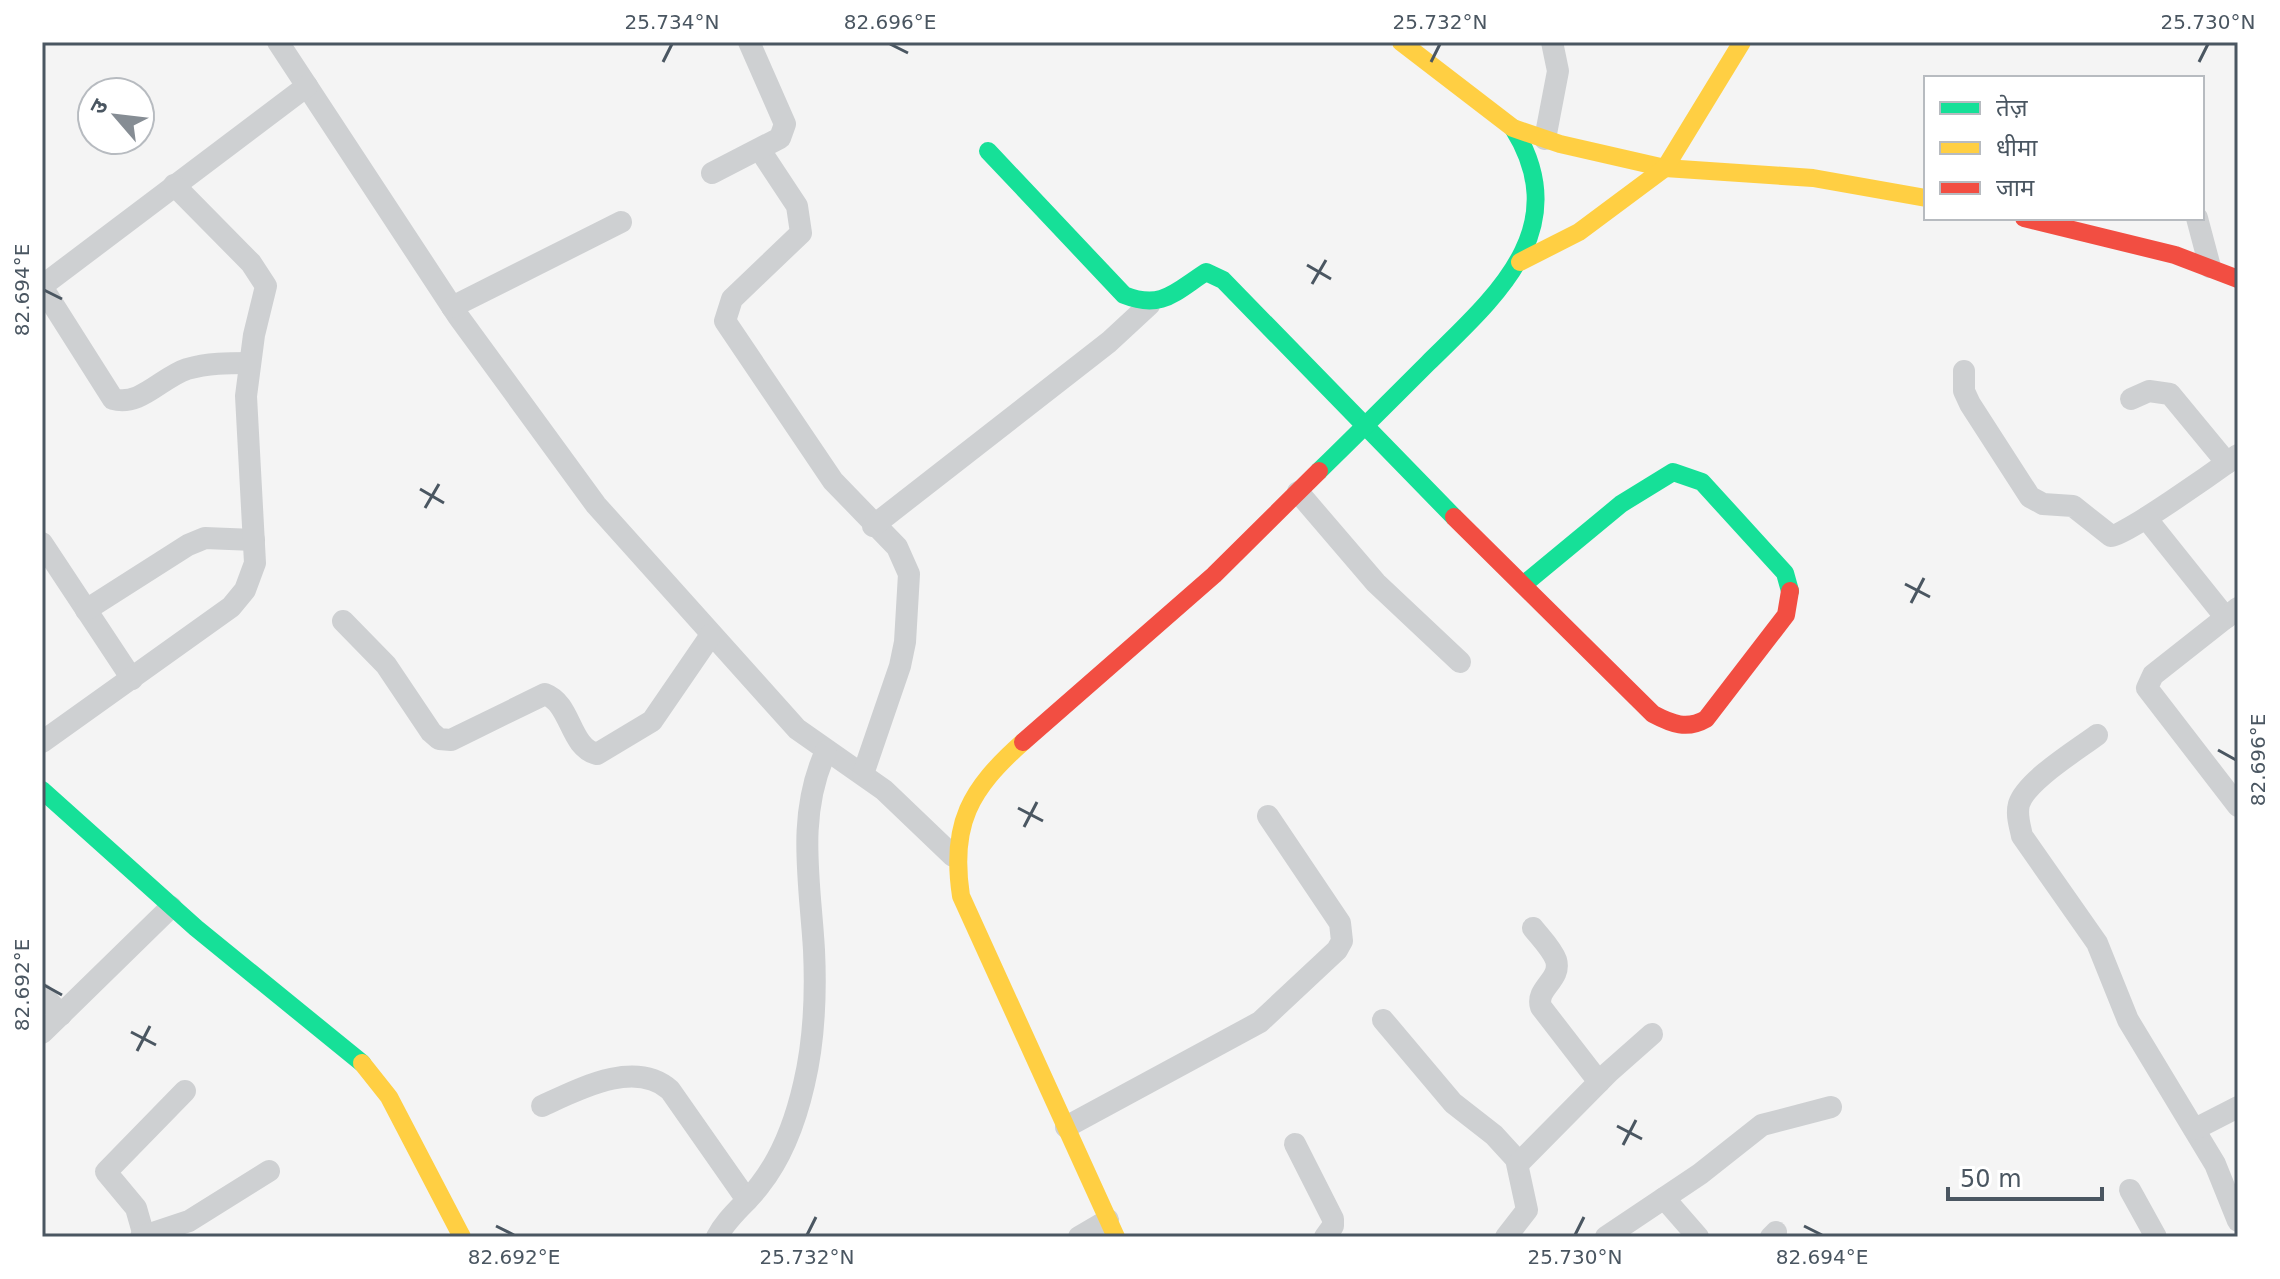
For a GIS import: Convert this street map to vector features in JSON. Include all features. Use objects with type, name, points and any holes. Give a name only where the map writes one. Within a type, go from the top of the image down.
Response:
[{"type":"street","points":[[278,42],[452,307],[596,505],[775,707],[826,751],[863,774],[953,856]]},
{"type":"street","points":[[712,173],[780,138],[785,124],[749,42]]},
{"type":"street","points":[[1079,1237],[1112,1228],[961,896],[953,856],[961,817],[980,786],[1005,758],[1214,575],[1492,300],[1520,262],[1534,217],[1532,180],[1524,142],[1513,128],[1401,42]]},
{"type":"street","points":[[1437,42],[1443,73]]},
{"type":"street","points":[[1545,139],[1555,102],[1558,71],[1552,42]]},
{"type":"street","points":[[1520,262],[1579,232],[1665,168],[1742,42]]},
{"type":"street","points":[[250,363],[212,363],[184,370],[132,400],[113,399],[42,286],[307,86]]},
{"type":"street","points":[[1513,128],[1545,139],[1665,168],[1813,178],[1924,198]]},
{"type":"street","points":[[760,150],[797,206],[801,233],[732,299],[725,321],[833,481],[873,526],[897,547],[909,574],[908,610],[900,666],[863,774]]},
{"type":"street","points":[[988,151],[1124,295],[1149,305],[1160,303],[1206,272],[1214,274],[1363,427],[1653,714],[1679,727],[1695,726],[1706,719],[1786,615],[1791,601],[1791,586],[1785,573],[1702,482],[1686,473],[1672,472],[1641,490],[1523,585]]},
{"type":"street","points":[[42,742],[231,607],[252,577],[254,540],[247,456],[250,363],[266,286],[251,263],[174,185]]},
{"type":"street","points":[[2032,220],[2175,255],[2238,279]]},
{"type":"street","points":[[2198,220],[2210,267]]},
{"type":"street","points":[[452,307],[621,222]]},
{"type":"street","points":[[873,526],[1109,342],[1149,305]]},
{"type":"street","points":[[1964,371],[1964,391],[1970,404],[2034,501],[2073,506],[2111,536],[2130,531],[2232,459],[2170,394],[2149,391],[2131,399]]},
{"type":"street","points":[[1298,492],[1376,583],[1460,662]]},
{"type":"street","points":[[2146,518],[2232,621],[2153,675],[2147,688],[2238,806]]},
{"type":"street","points":[[86,610],[188,545],[205,538],[254,540]]},
{"type":"street","points":[[42,543],[132,679]]},
{"type":"street","points":[[343,621],[386,665],[431,732],[439,739],[451,740],[545,694],[557,701],[584,748],[597,754],[652,721],[711,635]]},
{"type":"street","points":[[2097,735],[2032,786],[2018,807],[2022,836],[2097,943],[2128,1020],[2215,1164],[2238,1221]]},
{"type":"street","points":[[717,1237],[762,1184],[779,1153],[804,1084],[811,1040],[814,954],[805,829],[814,776],[826,751]]},
{"type":"street","points":[[42,790],[171,907],[303,1011],[371,1074],[389,1097],[462,1237]]},
{"type":"street","points":[[1066,1127],[1229,1042],[1260,1022],[1337,950],[1342,941],[1340,923],[1268,816]]},
{"type":"street","points":[[42,1033],[171,907]]},
{"type":"street","points":[[1533,928],[1556,959],[1557,969],[1541,992],[1541,1007],[1599,1082]]},
{"type":"street","points":[[42,994],[61,1015]]},
{"type":"street","points":[[1383,1020],[1453,1103],[1494,1135],[1518,1164],[1527,1210],[1506,1237]]},
{"type":"street","points":[[1518,1164],[1599,1082],[1652,1034]]},
{"type":"street","points":[[542,1106],[601,1082],[641,1075],[660,1080],[747,1200]]},
{"type":"street","points":[[185,1091],[106,1172],[136,1208],[142,1236],[189,1221],[269,1171]]},
{"type":"street","points":[[1606,1237],[1762,1125],[1831,1107]]},
{"type":"street","points":[[2195,1129],[2238,1107]]},
{"type":"street","points":[[1295,1144],[1333,1219],[1333,1226],[1325,1237]]},
{"type":"street","points":[[2130,1190],[2156,1237]]},
{"type":"street","points":[[1664,1198],[1698,1237]]},
{"type":"street","points":[[2224,1237],[2238,1230]]},
{"type":"traffic: fast","points":[[1319,471],[1478,313],[1519,259],[1531,229],[1536,198],[1530,164],[1513,128]]},
{"type":"traffic: fast","points":[[988,151],[1124,295],[1148,301],[1158,300],[1168,297],[1206,272],[1223,280],[1454,517]]},
{"type":"traffic: fast","points":[[1523,585],[1621,504],[1673,472],[1702,482],[1785,573],[1790,591]]},
{"type":"traffic: fast","points":[[42,790],[196,928],[362,1063]]},
{"type":"traffic: slow","points":[[1401,42],[1513,128],[1560,144],[1665,168],[1813,178],[1924,198]]},
{"type":"traffic: slow","points":[[1520,262],[1579,232],[1665,168],[1742,42]]},
{"type":"traffic: slow","points":[[1023,742],[989,776],[968,810],[959,848],[961,896],[1116,1237]]},
{"type":"traffic: slow","points":[[362,1063],[389,1097],[462,1237]]},
{"type":"traffic: jam","points":[[2032,220],[2175,255],[2238,279]]},
{"type":"traffic: jam","points":[[1023,742],[1214,575],[1319,471]]},
{"type":"traffic: jam","points":[[1454,517],[1653,714],[1680,724],[1706,719],[1786,615],[1790,591]]}]
